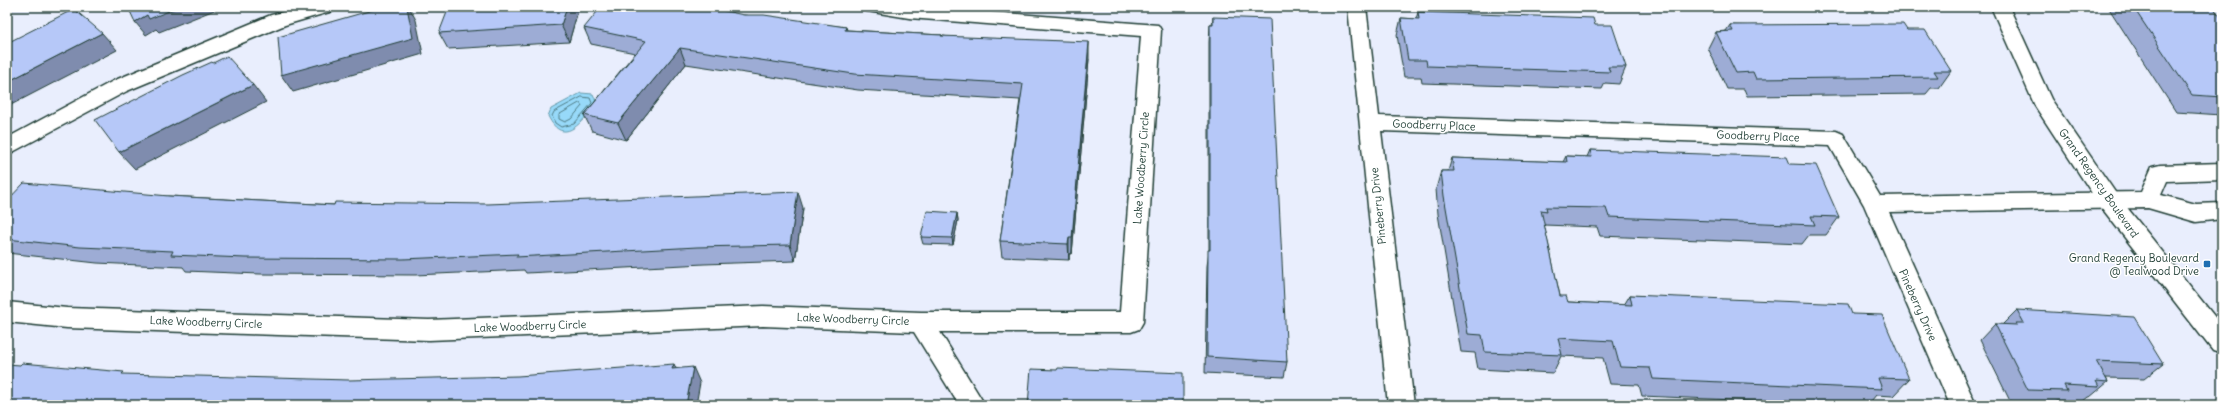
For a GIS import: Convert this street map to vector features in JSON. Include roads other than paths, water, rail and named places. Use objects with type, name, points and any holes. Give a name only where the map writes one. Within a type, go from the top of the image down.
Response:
[{"type":"street","points":[[7,147],[120,86],[278,20],[326,7]]},
{"type":"street","name":"Lake Woodberry Circle","points":[[7,312],[67,318],[429,330],[763,316],[921,322],[1131,322],[1151,30],[909,12],[874,7]]},
{"type":"street","name":"Pineberry Drive","points":[[1357,7],[1401,405]]},
{"type":"street","name":"Grand Regency Boulevard","points":[[2000,7],[2042,101],[2109,201],[2222,344]]},
{"type":"street","name":"Goodberry Place","points":[[1369,123],[1836,139],[1874,204]]},
{"type":"street","points":[[2148,200],[2160,173],[2222,171]]},
{"type":"street","points":[[1874,204],[2148,200],[2196,213],[2222,212]]},
{"type":"street","name":"Pineberry Drive","points":[[1874,204],[1962,405]]},
{"type":"street","points":[[921,322],[972,405]]},
{"type":"water","points":[[581,93],[593,94],[597,103],[586,117],[580,123],[567,131],[560,130],[554,126],[548,116],[551,109]]},
{"type":"place","name":"Grand Regency Boulevard @ Tealwood Drive","points":[[2207,264]]}]
